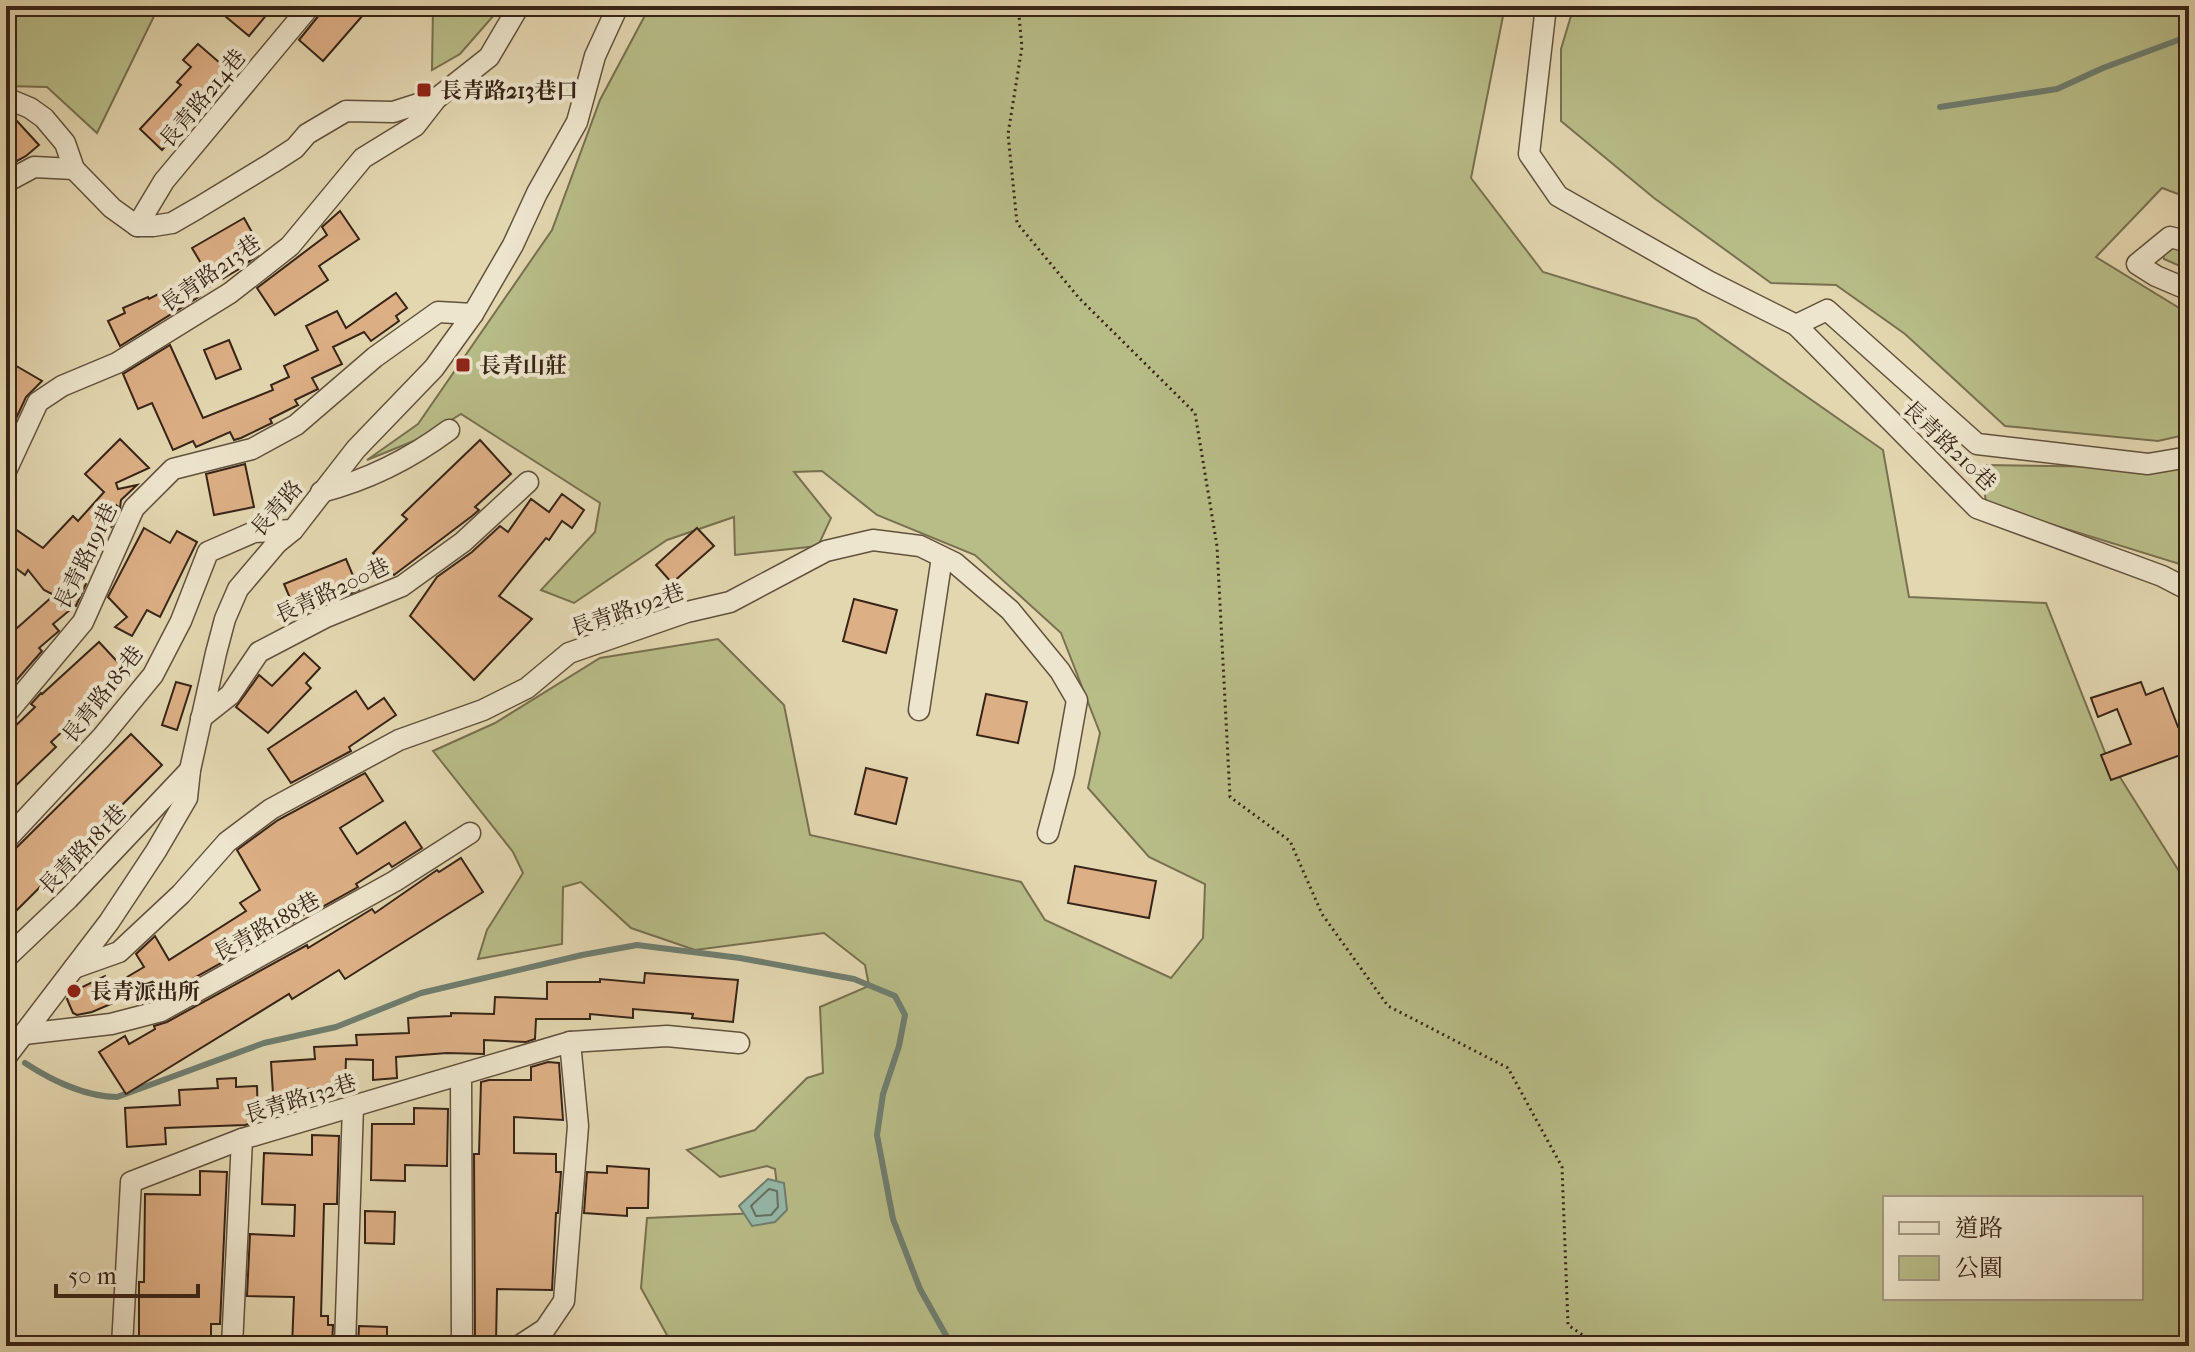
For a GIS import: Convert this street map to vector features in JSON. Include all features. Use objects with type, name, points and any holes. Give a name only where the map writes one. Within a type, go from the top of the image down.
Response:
[{"type":"street","name":"長青路214巷","points":[[137,226],[164,181],[310,6]]},
{"type":"street","points":[[6,98],[44,118],[65,143],[74,169],[112,208],[137,226],[172,223],[272,163],[295,148],[307,134],[346,111],[393,112],[437,98],[489,57],[519,6]]},
{"type":"street","name":"長青路","points":[[6,1057],[74,968],[156,851],[187,798],[190,770],[216,653],[238,589],[277,543],[293,530],[364,439],[421,384],[473,314],[577,122],[595,56],[618,6]]},
{"type":"street","name":"長青路210巷","points":[[1546,6],[1529,154],[1558,196],[1708,281],[1796,325],[1977,508],[2162,576],[2189,590]]},
{"type":"street","name":"長青路213巷","points":[[6,471],[38,402],[62,386],[117,363],[230,293],[290,246],[363,158],[415,126],[437,98]]},
{"type":"street","points":[[6,182],[34,167],[74,169]]},
{"type":"street","points":[[2189,242],[2170,237],[2137,264],[2189,290]]},
{"type":"street","name":"長青路210巷","points":[[1796,325],[1827,310],[1977,444],[2148,464],[2189,457]]},
{"type":"street","name":"長青路191巷","points":[[6,714],[83,622],[134,508],[173,469],[252,449],[296,425],[375,357],[438,312],[473,314]]},
{"type":"street","points":[[321,492],[348,485],[415,455],[449,430]]},
{"type":"street","name":"長青路200巷","points":[[201,718],[230,695],[259,652],[326,617],[402,586],[463,542],[528,482]]},
{"type":"street","name":"長青路185巷","points":[[6,840],[102,737],[153,675],[181,621],[208,552],[254,532],[293,530]]},
{"type":"street","name":"長青路192巷","points":[[74,968],[119,952],[181,894],[227,842],[271,809],[399,740],[483,710],[527,688],[569,653],[687,612],[730,602],[826,551],[873,540],[920,546],[955,563],[1010,610],[1060,671],[1077,700],[1064,773],[1048,833]]},
{"type":"street","points":[[919,710],[942,557]]},
{"type":"street","name":"長青路181巷","points":[[6,958],[68,899],[190,770]]},
{"type":"street","name":"長青路188巷","points":[[24,1034],[111,1024],[161,1011],[395,881],[470,833]]},
{"type":"street","name":"長青路132巷","points":[[232,1346],[242,1139],[570,1042],[667,1036],[739,1043]]},
{"type":"street","points":[[519,1346],[545,1329],[564,1301],[578,1126],[570,1042]]},
{"type":"street","points":[[461,1075],[462,1346]]},
{"type":"street","points":[[345,1346],[353,1106]]},
{"type":"street","points":[[122,1346],[131,1182],[242,1139]]},
{"type":"path","points":[[1018,6],[1022,47],[1008,134],[1017,223],[1079,298],[1195,413],[1217,546],[1230,797],[1290,841],[1322,914],[1388,1006],[1508,1068],[1562,1167],[1568,1325],[1599,1346]]},
{"type":"green space","points":[[6,6],[159,6],[97,133],[47,87],[6,86]]},
{"type":"green space","points":[[433,6],[502,6],[460,54],[432,70]]},
{"type":"green space","points":[[650,6],[1505,6],[1471,178],[1543,272],[1696,319],[1883,450],[1909,597],[2046,603],[2106,755],[2189,887],[2189,1346],[673,1346],[641,1288],[647,1218],[780,1212],[775,1169],[767,1166],[720,1177],[687,1150],[755,1130],[807,1078],[823,1073],[820,1007],[869,986],[865,965],[824,933],[695,950],[631,928],[581,882],[563,887],[562,944],[478,959],[487,930],[523,873],[513,852],[433,751],[495,723],[600,658],[718,639],[784,705],[810,835],[1021,882],[1045,920],[1171,978],[1203,938],[1205,884],[1149,857],[1088,788],[1100,733],[1061,633],[975,555],[877,515],[822,471],[794,472],[831,518],[818,546],[735,555],[734,517],[667,540],[574,603],[541,590],[595,532],[600,503],[461,414],[426,436],[367,460],[418,424],[552,230],[600,100]]},
{"type":"green space","points":[[1574,6],[2189,6],[2189,198],[2162,188],[2096,257],[2189,314],[2189,434],[2158,441],[2005,426],[1905,334],[1836,285],[1771,283],[1654,198],[1561,121],[1561,49]]},
{"type":"green space","points":[[2159,237],[2189,244],[2189,270],[2164,259]]},
{"type":"green space","points":[[1982,465],[2189,468],[2189,567],[1986,504]]},
{"type":"water","points":[[768,1179],[784,1183],[787,1210],[775,1222],[752,1226],[739,1206]]},
{"type":"building","points":[[213,6],[274,6],[249,36]]},
{"type":"building","points":[[323,6],[371,6],[323,61],[299,40]]},
{"type":"building","points":[[198,44],[235,76],[221,92],[216,88],[162,150],[140,129],[181,85],[177,82],[191,67],[183,60]]},
{"type":"building","points":[[16,120],[39,145],[6,167],[6,129]]},
{"type":"building","points":[[340,211],[359,239],[319,266],[328,280],[275,315],[257,288],[327,235],[322,227]]},
{"type":"building","points":[[244,218],[253,234],[248,238],[258,255],[120,346],[108,321],[125,313],[123,308],[149,299],[205,270],[192,248]]},
{"type":"building","points":[[396,293],[407,308],[396,316],[399,321],[371,341],[364,332],[333,347],[342,364],[312,378],[318,389],[295,400],[298,405],[270,419],[272,423],[241,438],[234,440],[230,432],[196,447],[193,441],[173,450],[152,403],[138,409],[123,374],[170,345],[203,418],[273,390],[271,385],[289,377],[284,366],[318,350],[306,326],[337,311],[346,328]]},
{"type":"building","points":[[229,340],[241,369],[216,379],[204,350]]},
{"type":"building","points":[[6,360],[42,381],[26,397],[6,440]]},
{"type":"building","points":[[120,439],[149,468],[116,483],[118,489],[137,485],[121,500],[120,508],[116,505],[104,518],[112,526],[99,541],[103,546],[77,573],[86,584],[76,606],[58,597],[70,610],[53,624],[59,631],[39,648],[42,651],[6,692],[6,638],[54,595],[44,590],[28,570],[25,575],[17,569],[6,581],[6,542],[15,529],[43,548],[73,516],[78,521],[104,492],[85,474]]},
{"type":"building","points":[[480,440],[511,474],[475,507],[479,510],[394,575],[373,553],[407,519],[402,515]]},
{"type":"building","points":[[245,464],[254,507],[214,515],[206,474]]},
{"type":"building","points":[[562,494],[584,510],[572,528],[562,521],[499,596],[532,619],[474,680],[410,616],[437,577],[472,552],[500,526],[508,532],[531,499],[549,512]]},
{"type":"building","points":[[144,528],[170,543],[177,531],[197,542],[160,617],[147,610],[132,636],[115,627],[127,617],[108,597]]},
{"type":"building","points":[[697,528],[714,546],[672,583],[656,565]]},
{"type":"building","points":[[346,559],[359,590],[298,617],[284,584]]},
{"type":"building","points":[[854,599],[897,610],[886,653],[843,641]]},
{"type":"building","points":[[99,642],[127,672],[51,742],[56,747],[6,795],[6,735],[35,707],[31,704],[41,693]]},
{"type":"building","points":[[304,653],[320,668],[306,683],[311,688],[268,733],[236,707],[259,675],[272,686]]},
{"type":"building","points":[[176,682],[191,686],[177,730],[162,725]]},
{"type":"building","points":[[2141,682],[2146,695],[2163,688],[2178,727],[2189,722],[2189,752],[2111,780],[2101,755],[2131,744],[2117,709],[2098,717],[2091,698]]},
{"type":"building","points":[[356,691],[368,709],[384,698],[396,715],[349,747],[351,751],[291,783],[268,749]]},
{"type":"building","points":[[986,694],[1027,702],[1018,743],[977,735]]},
{"type":"building","points":[[131,734],[162,765],[6,921],[6,858]]},
{"type":"building","points":[[866,768],[907,778],[896,824],[855,814]]},
{"type":"building","points":[[365,773],[383,801],[340,828],[357,854],[405,822],[422,848],[392,867],[389,863],[356,884],[358,887],[322,907],[320,903],[293,923],[156,999],[139,1003],[134,994],[92,1012],[73,1013],[67,999],[72,992],[105,976],[110,987],[144,967],[136,954],[155,936],[169,960],[246,911],[240,903],[260,890],[237,850],[278,820]]},
{"type":"building","points":[[461,858],[483,892],[345,979],[339,970],[292,999],[289,994],[126,1094],[99,1052],[125,1036],[129,1044],[155,1029],[154,1026],[167,1022],[307,945],[308,948],[372,909],[375,913],[437,870],[439,872]]},
{"type":"building","points":[[1075,866],[1156,881],[1149,918],[1068,903]]},
{"type":"building","points":[[645,973],[738,980],[733,1022],[692,1018],[693,1014],[633,1009],[633,1018],[590,1014],[590,1019],[536,1019],[535,1039],[526,1042],[484,1040],[484,1054],[396,1057],[397,1078],[373,1080],[373,1060],[346,1059],[345,1087],[273,1094],[271,1062],[315,1059],[314,1047],[357,1045],[356,1035],[409,1033],[408,1018],[451,1016],[451,1013],[494,1014],[495,997],[547,999],[547,982],[600,982],[600,979],[644,983]]},
{"type":"building","points":[[548,1062],[559,1063],[563,1120],[514,1117],[514,1153],[556,1154],[556,1172],[561,1172],[552,1290],[497,1289],[496,1343],[475,1342],[474,1154],[479,1154],[481,1082],[531,1080],[531,1067]]},
{"type":"building","points":[[236,1078],[236,1087],[257,1086],[258,1121],[245,1125],[165,1128],[166,1144],[127,1147],[125,1108],[180,1105],[179,1090],[218,1088],[217,1079]]},
{"type":"building","points":[[414,1108],[448,1109],[447,1166],[405,1165],[405,1181],[371,1180],[372,1124],[414,1124]]},
{"type":"building","points":[[312,1135],[339,1136],[337,1204],[324,1204],[321,1316],[328,1316],[328,1325],[333,1325],[332,1346],[292,1346],[294,1297],[247,1296],[250,1234],[294,1236],[295,1205],[262,1204],[264,1153],[312,1155]]},
{"type":"building","points":[[607,1166],[649,1169],[648,1208],[627,1208],[627,1216],[584,1213],[587,1172],[607,1173]]},
{"type":"building","points":[[200,1171],[227,1172],[220,1324],[211,1324],[211,1346],[139,1344],[139,1282],[144,1282],[145,1194],[200,1195]]},
{"type":"building","points":[[365,1211],[395,1212],[394,1244],[365,1243]]},
{"type":"building","points":[[359,1326],[387,1327],[387,1346],[358,1346]]},
{"type":"waterway","points":[[1940,107],[2057,89],[2189,36]]},
{"type":"waterway","points":[[25,1063],[69,1086],[93,1094],[117,1097],[264,1043],[336,1027],[421,993],[637,945],[740,958],[854,979],[895,996],[905,1015],[899,1046],[883,1094],[877,1135],[893,1219],[920,1289],[952,1346]]},
{"type":"place","name":"長青路213巷口","points":[[424,90]]},
{"type":"place","name":"長青山莊","points":[[463,365]]},
{"type":"place","name":"長青派出所","points":[[74,991]]}]
